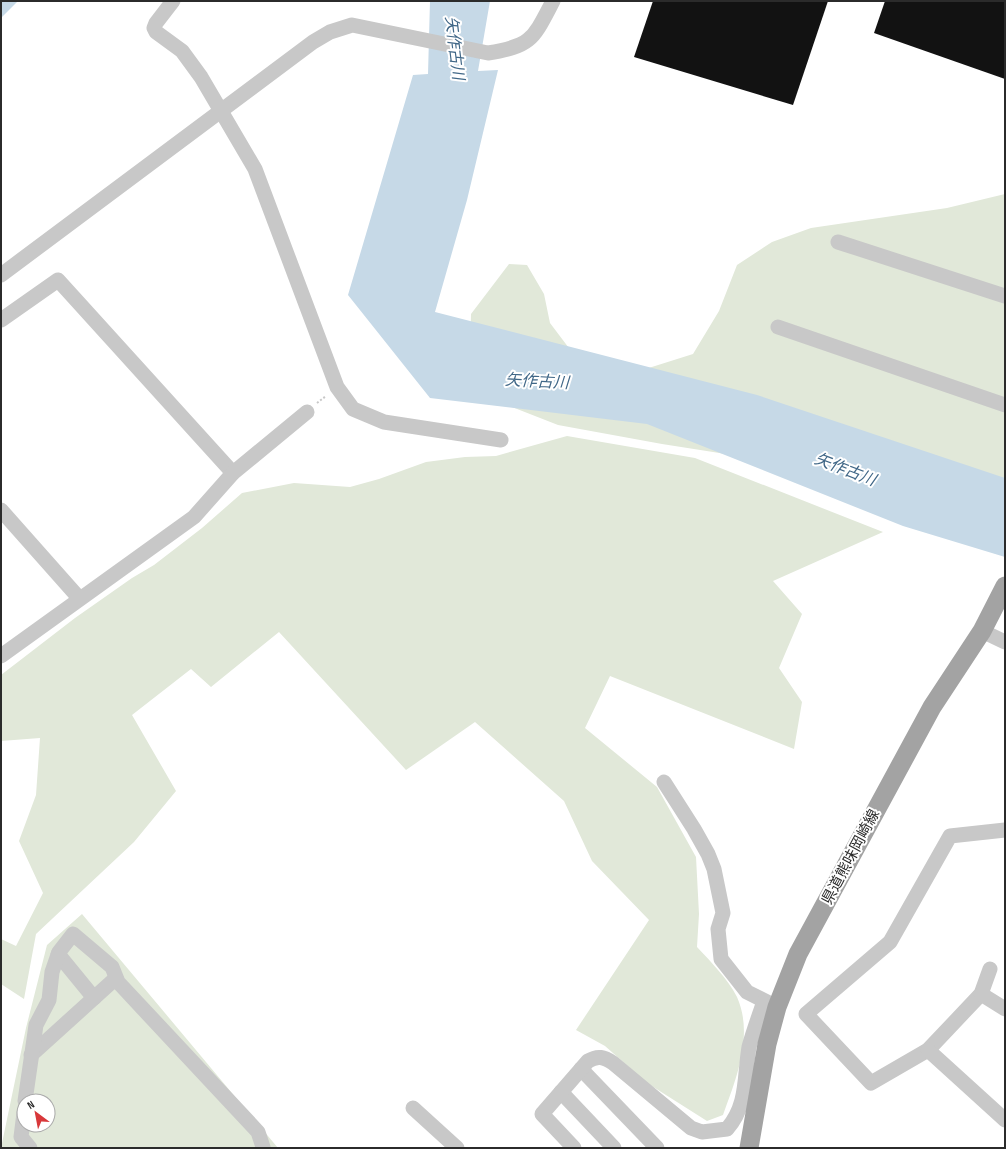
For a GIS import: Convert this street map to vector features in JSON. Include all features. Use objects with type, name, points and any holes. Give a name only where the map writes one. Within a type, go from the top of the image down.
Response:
[{"type":"main road","name":"県道熊味岡崎線","points":[[749,1148],[767,1044],[771,1004],[932,707],[982,631],[1004,588]]},
{"type":"street","points":[[173,1],[156,22],[154,28],[156,32],[182,51],[220,110],[255,169],[337,387],[352,409],[384,422],[501,440]]},
{"type":"street","points":[[1,275],[220,110],[313,42],[330,32],[352,25],[488,53],[510,50],[525,44],[538,29],[553,1]]},
{"type":"street","points":[[838,242],[1005,296]]},
{"type":"street","points":[[1,320],[58,280],[233,472]]},
{"type":"street","points":[[778,326],[1005,406]]},
{"type":"street","points":[[1,656],[194,516],[233,472],[307,412]]},
{"type":"street","points":[[1,510],[80,598]]},
{"type":"street","points":[[982,631],[1005,642]]},
{"type":"street","points":[[574,1148],[542,1114],[581,1069],[593,1058],[604,1057],[691,1128],[702,1132],[727,1129],[737,1118],[743,1100],[750,1046],[771,1004],[748,992],[721,959],[718,929],[722,913],[714,869],[708,854],[694,829],[664,782]]},
{"type":"street","points":[[990,969],[981,994],[928,1050],[871,1084],[806,1014],[890,942],[950,836],[1005,830]]},
{"type":"street","points":[[27,1093],[36,1026],[49,1000],[52,972],[58,954],[73,934],[112,967],[116,978],[258,1132],[263,1147]]},
{"type":"street","points":[[58,954],[94,998]]},
{"type":"street","points":[[31,1055],[116,978]]},
{"type":"street","points":[[981,994],[1005,1009]]},
{"type":"street","points":[[928,1050],[1005,1120]]},
{"type":"street","points":[[581,1069],[657,1148]]},
{"type":"street","points":[[561,1092],[614,1148]]},
{"type":"street","points":[[413,1108],[457,1148]]},
{"type":"street","points":[[22,1133],[21,1137],[30,1148]]},
{"type":"path","points":[[307,412],[337,387]]},
{"type":"green space","points":[[1005,194],[1005,526],[789,464],[662,444],[558,425],[512,407],[470,354],[471,314],[509,264],[527,265],[544,294],[550,323],[584,368],[636,372],[693,354],[719,311],[737,265],[772,242],[811,228],[947,208]]},
{"type":"green space","points":[[567,436],[695,458],[883,532],[773,581],[802,614],[779,668],[802,702],[794,749],[610,676],[585,728],[657,787],[696,857],[699,914],[697,947],[719,971],[733,990],[742,1012],[744,1026],[738,1072],[723,1115],[707,1121],[647,1083],[605,1046],[576,1030],[649,920],[592,861],[564,801],[475,722],[406,770],[279,632],[211,687],[191,669],[132,715],[176,791],[134,842],[36,934],[24,999],[1,984],[1,939],[16,946],[43,893],[19,841],[36,795],[40,738],[1,741],[1,675],[75,618],[132,578],[154,565],[202,528],[242,493],[294,483],[350,487],[379,479],[426,462],[465,457],[496,456]]},
{"type":"green space","points":[[82,914],[278,1148],[1,1148],[26,1028],[47,945]]},
{"type":"water","points":[[1,1],[18,1],[1,18]]},
{"type":"water","name":"矢作古川","points":[[430,1],[490,1],[478,71],[498,70],[467,200],[435,312],[757,395],[1005,478],[1005,557],[903,526],[647,424],[430,398],[348,295],[413,75],[428,74]]},
{"type":"building","points":[[653,1],[828,1],[793,105],[634,57]]},
{"type":"building","points":[[885,1],[1005,1],[1005,79],[874,33]]}]
